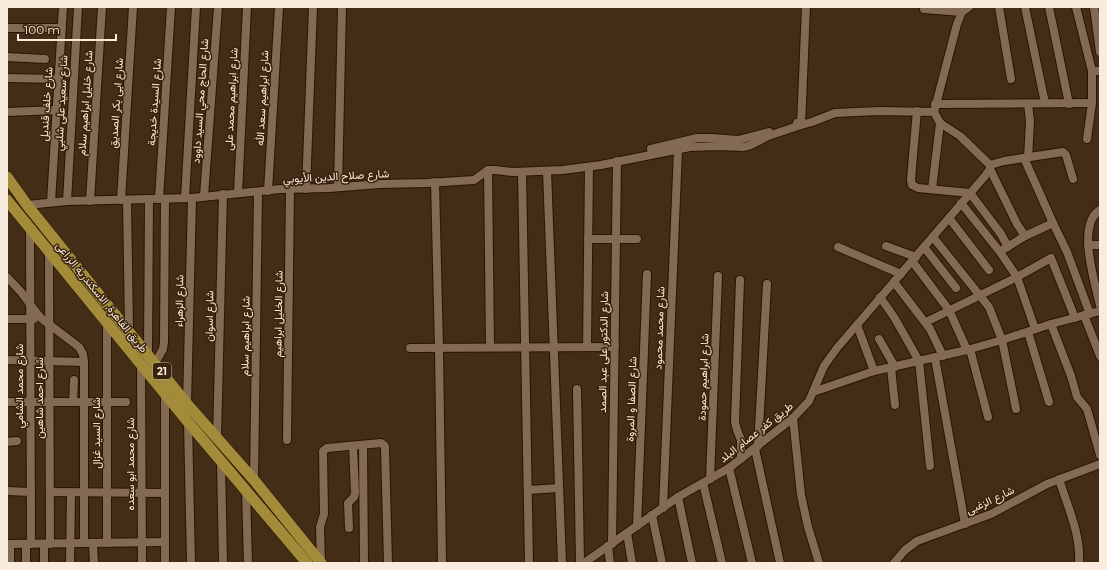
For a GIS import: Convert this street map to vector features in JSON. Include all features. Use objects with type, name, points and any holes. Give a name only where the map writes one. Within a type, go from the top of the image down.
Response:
[{"type":"highway","name":"طريق القاهرة, الاسكندرية الزراعى","points":[[7,177],[27,205],[187,404],[254,480],[321,563]]},
{"type":"highway","name":"طريق القاهرة, الاسكندرية الزراعى","points":[[7,200],[140,364],[307,563]]},
{"type":"street","name":"شارع خلف قنديل","points":[[51,202],[63,7]]},
{"type":"street","name":"شارع سعيد على شلبي","points":[[66,201],[78,7]]},
{"type":"street","name":"شارع خليل ابراهيم سلام","points":[[90,201],[102,7]]},
{"type":"street","name":"شارع ابى بكر الصديق","points":[[129,330],[124,200],[134,7]]},
{"type":"street","name":"شارع السيدة خديجة","points":[[155,363],[163,350],[164,342],[162,199],[171,7]]},
{"type":"street","name":"شارع الزهراء","points":[[187,404],[189,198],[196,7]]},
{"type":"street","name":"شارع الحاج محي السيد داوود","points":[[204,196],[218,7]]},
{"type":"street","name":"شارع ابراهيم محمد على","points":[[238,193],[246,7]]},
{"type":"street","name":"شارع ابراهيم سعد الله","points":[[268,191],[279,7]]},
{"type":"street","points":[[306,189],[313,7]]},
{"type":"street","points":[[338,187],[342,7]]},
{"type":"street","points":[[801,125],[806,7]]},
{"type":"street","points":[[999,7],[1011,79]]},
{"type":"street","points":[[1025,7],[1045,103]]},
{"type":"street","points":[[1049,7],[1070,104]]},
{"type":"street","points":[[1076,7],[1096,71],[1087,139]]},
{"type":"street","points":[[1094,7],[1100,52]]},
{"type":"street","points":[[924,9],[965,10],[957,24],[935,108],[940,123],[932,189]]},
{"type":"street","points":[[7,28],[62,28]]},
{"type":"street","points":[[7,57],[45,58]]},
{"type":"street","points":[[7,78],[59,79]]},
{"type":"street","points":[[490,348],[488,170],[522,172],[547,171],[589,167],[698,146],[744,147],[768,136],[835,113],[878,110],[917,111],[935,108],[1045,103],[1092,103]]},
{"type":"street","points":[[1028,104],[1030,121],[1026,158],[1052,223],[1067,252],[1100,356]]},
{"type":"street","points":[[7,112],[57,110]]},
{"type":"street","points":[[917,111],[911,183],[914,187],[970,194],[1001,234],[1008,247]]},
{"type":"street","points":[[642,156],[645,150],[697,138],[744,139],[796,123],[801,125]]},
{"type":"street","points":[[940,123],[960,136],[990,167],[1024,236]]},
{"type":"street","name":"شارع محمد محمود","points":[[662,508],[678,150]]},
{"type":"street","points":[[990,167],[1004,161],[1060,152],[1065,153],[1073,179]]},
{"type":"street","name":"شارع الدكتور على عبد الصمد","points":[[610,563],[617,162]]},
{"type":"street","points":[[587,347],[589,167]]},
{"type":"street","name":"طريق كفر عصام البلد","points":[[584,563],[678,497],[729,468],[794,418],[804,407],[813,392],[830,356],[970,194],[990,167]]},
{"type":"street","name":"شارع صلاح الدين الأيوبي","points":[[27,205],[66,201],[189,198],[290,189],[474,180],[488,170]]},
{"type":"street","points":[[547,171],[562,563]]},
{"type":"street","points":[[522,172],[529,563]]},
{"type":"street","points":[[435,182],[442,563]]},
{"type":"street","name":"شارع الخليل ابراهيم","points":[[287,440],[290,189]]},
{"type":"street","name":"شارع ابراهيم سلام","points":[[254,480],[258,192]]},
{"type":"street","name":"شارع اسوان","points":[[217,438],[223,194]]},
{"type":"street","points":[[148,354],[149,199]]},
{"type":"street","points":[[961,203],[1000,252],[1017,277],[1048,402]]},
{"type":"street","points":[[1100,210],[1096,212],[1092,220],[1088,245],[1100,305]]},
{"type":"street","points":[[949,218],[989,270]]},
{"type":"street","points":[[1000,252],[1024,236],[1052,223]]},
{"type":"street","name":"شارع محمد الشامي","points":[[26,563],[29,544],[31,492],[30,228]]},
{"type":"street","points":[[933,237],[972,287],[981,295],[989,307],[1002,340],[1016,408]]},
{"type":"street","points":[[588,239],[637,239]]},
{"type":"street","points":[[1088,245],[1100,245]]},
{"type":"street","points":[[886,246],[914,259],[949,310],[968,349],[988,417]]},
{"type":"street","points":[[838,247],[901,274]]},
{"type":"street","points":[[924,247],[956,288]]},
{"type":"street","name":"شارع احمد شاهين","points":[[44,563],[47,544],[50,492],[50,361],[46,321],[49,252]]},
{"type":"street","points":[[926,322],[1017,277],[1051,258],[1075,318]]},
{"type":"street","name":"شارع الصفا و المروة","points":[[637,526],[647,274]]},
{"type":"street","points":[[7,276],[36,312],[82,350],[84,362],[84,543]]},
{"type":"street","name":"شارع ابراهيم حمودة","points":[[718,276],[707,481],[722,563]]},
{"type":"street","points":[[740,280],[735,422],[741,440],[741,459]]},
{"type":"street","points":[[894,282],[926,322],[930,329],[939,357],[965,524]]},
{"type":"street","points":[[766,284],[757,447],[780,563]]},
{"type":"street","points":[[880,297],[894,317],[919,361],[930,466]]},
{"type":"street","points":[[813,392],[874,371],[939,357],[1100,311]]},
{"type":"street","points":[[7,319],[46,321]]},
{"type":"street","name":"شارع السيد غزال","points":[[107,323],[107,543]]},
{"type":"street","points":[[1052,324],[1077,397],[1087,408],[1100,455]]},
{"type":"street","points":[[856,325],[874,371]]},
{"type":"street","points":[[879,339],[893,367],[896,405]]},
{"type":"street","points":[[410,348],[614,347]]},
{"type":"street","points":[[7,360],[84,362]]},
{"type":"street","name":"شارع محمد ابو سعده","points":[[140,364],[142,563]]},
{"type":"street","points":[[73,402],[74,380]]},
{"type":"street","points":[[577,389],[580,563]]},
{"type":"street","points":[[165,394],[165,563]]},
{"type":"street","points":[[7,402],[126,402]]},
{"type":"street","points":[[794,418],[801,495],[808,527],[819,563]]},
{"type":"street","points":[[188,422],[191,563]]},
{"type":"street","points":[[7,442],[17,441]]},
{"type":"street","points":[[321,563],[320,527],[324,514],[323,451],[327,448],[381,443],[385,446],[388,563]]},
{"type":"street","points":[[363,445],[364,563]]},
{"type":"street","points":[[349,528],[348,503],[354,497],[355,493],[353,446]]},
{"type":"street","points":[[221,461],[223,563]]},
{"type":"street","name":"شارع الزغبى","points":[[894,563],[905,550],[917,541],[999,510],[1059,478],[1100,464]]},
{"type":"street","points":[[729,468],[752,563]]},
{"type":"street","points":[[1059,478],[1079,546],[1079,563]]},
{"type":"street","points":[[528,490],[559,488]]},
{"type":"street","points":[[246,489],[248,563]]},
{"type":"street","points":[[7,492],[31,492]]},
{"type":"street","points":[[50,492],[165,493]]},
{"type":"street","points":[[70,563],[71,492]]},
{"type":"street","points":[[678,497],[692,563]]},
{"type":"street","points":[[652,515],[662,563]]},
{"type":"street","points":[[627,533],[632,563]]},
{"type":"street","points":[[10,563],[8,544],[165,542]]},
{"type":"street","points":[[93,543],[94,563]]}]
